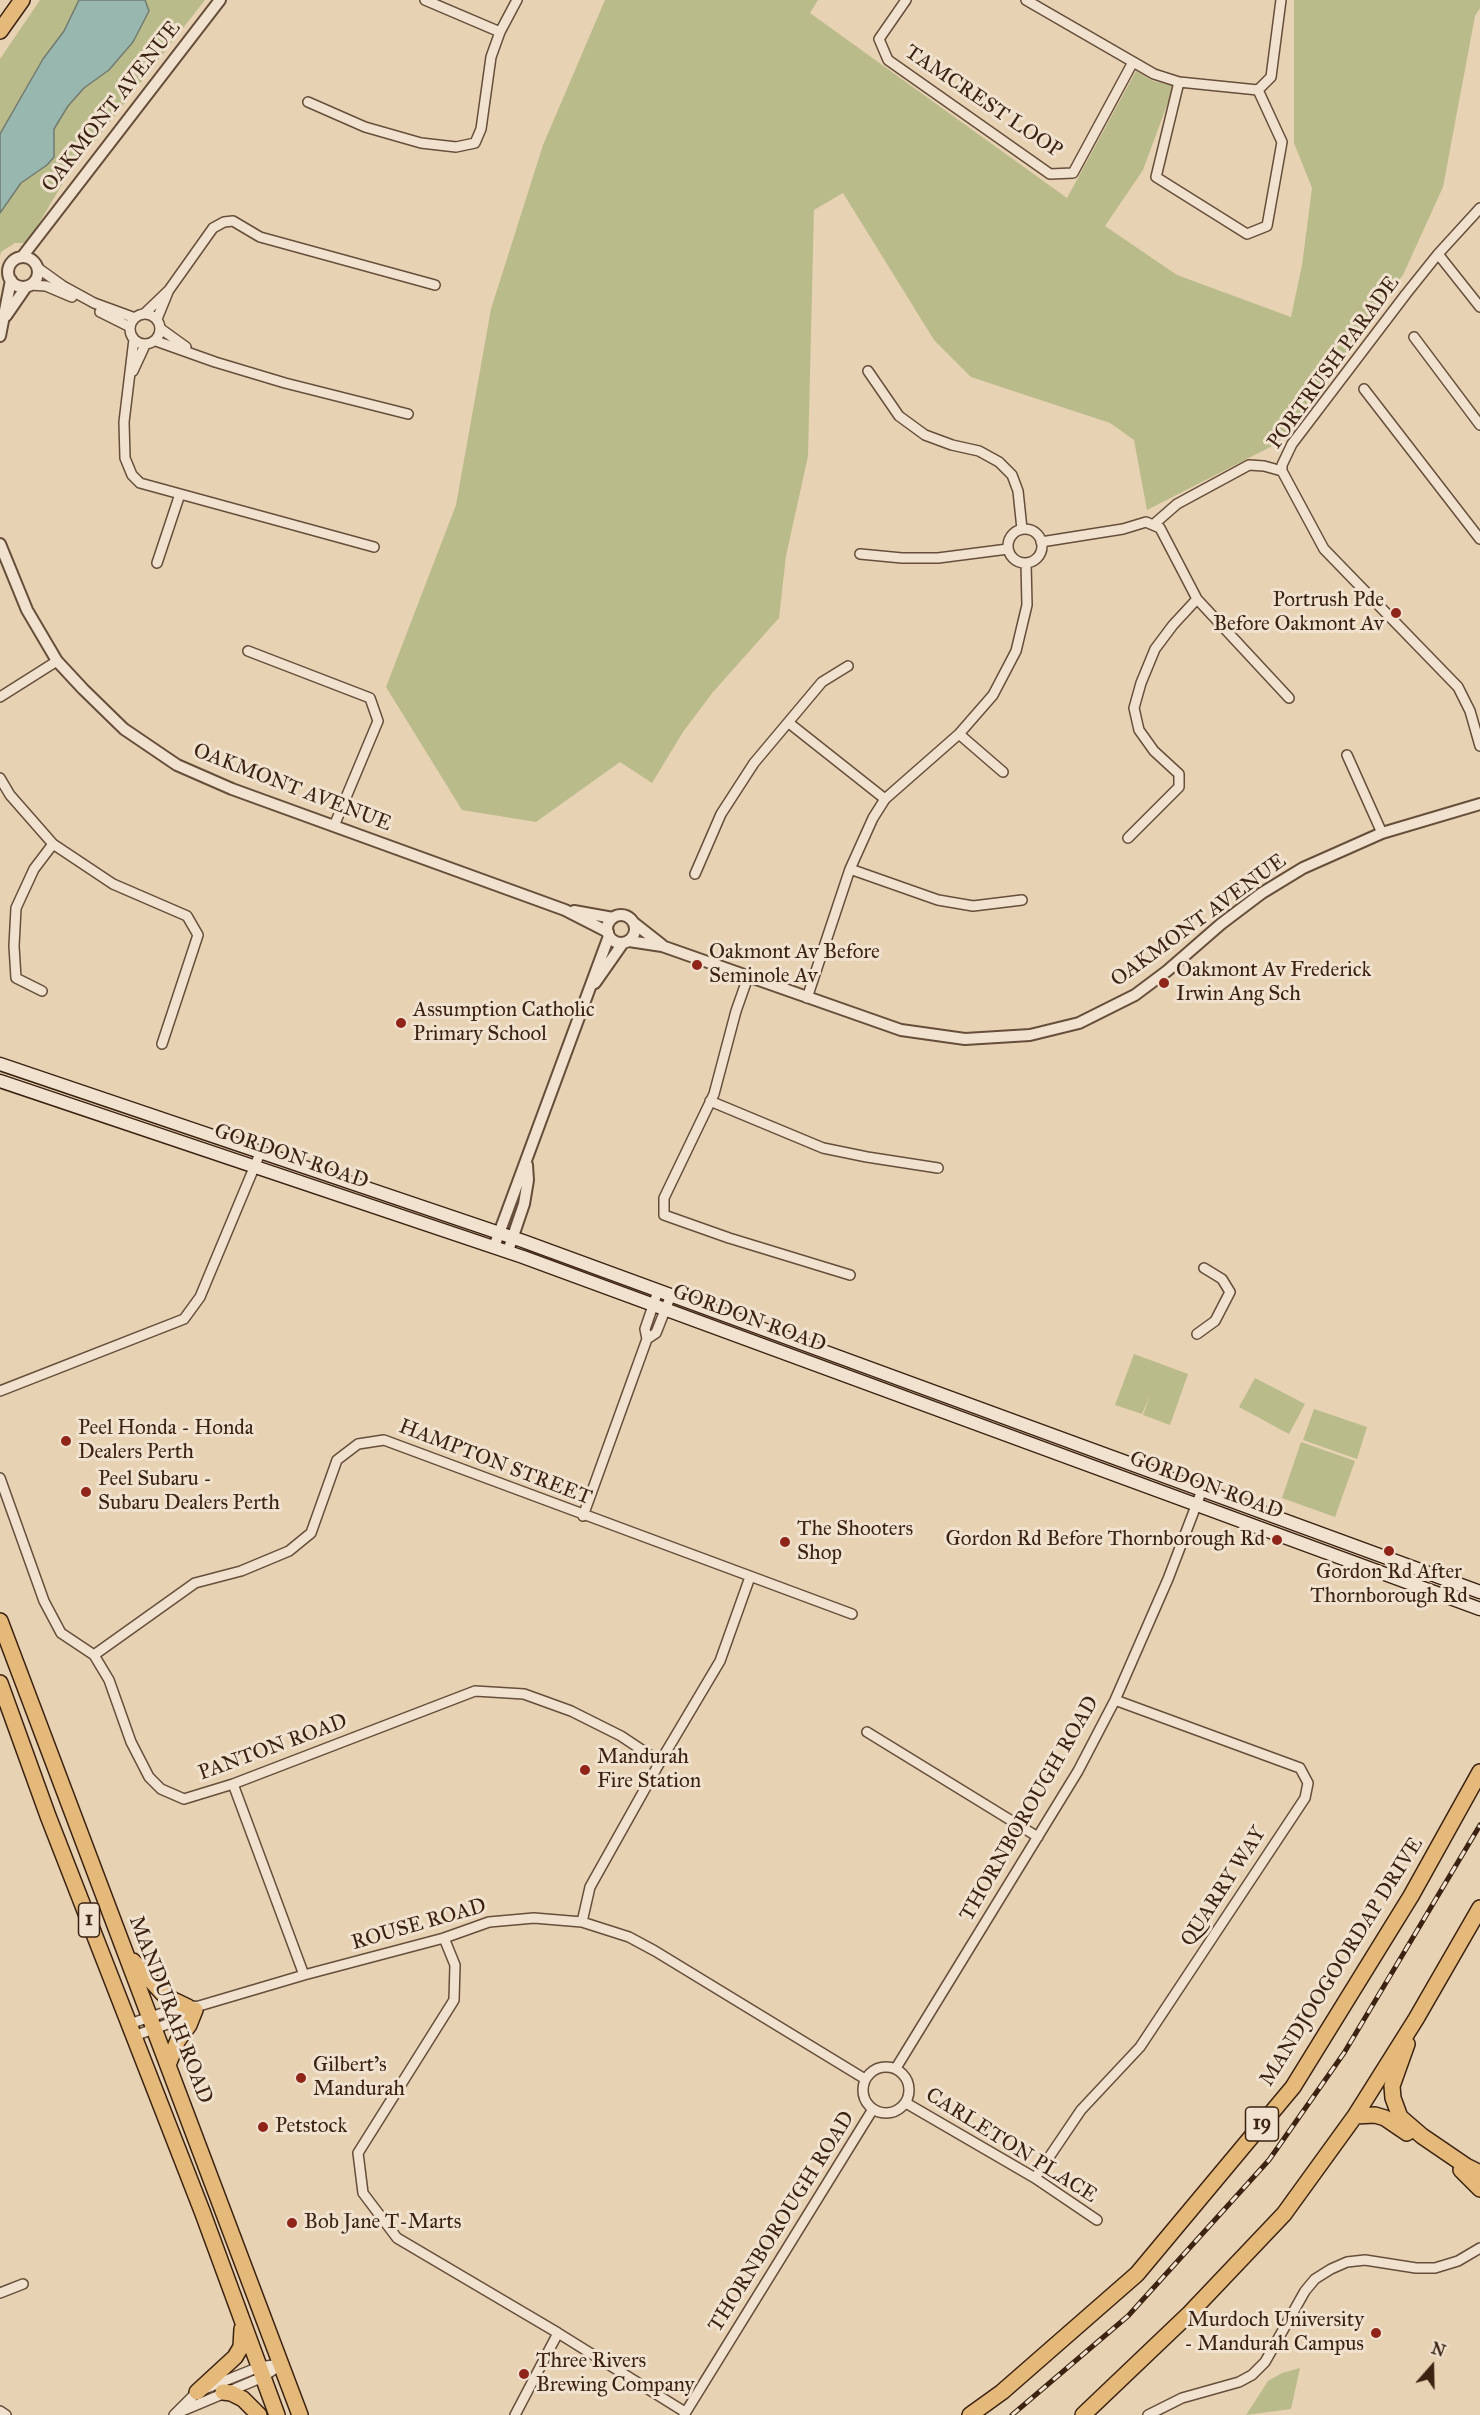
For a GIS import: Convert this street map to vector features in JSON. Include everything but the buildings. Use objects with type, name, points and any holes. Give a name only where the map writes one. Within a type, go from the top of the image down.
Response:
[{"type":"highway","points":[[0,31],[22,0]]},
{"type":"highway","name":"MANDURAH ROAD","points":[[0,1621],[300,2415]]},
{"type":"highway","name":"MANDURAH ROAD","points":[[0,1684],[48,1816],[202,2211],[277,2415]]},
{"type":"highway","name":"MANDJOOGOORDAP DRIVE","points":[[970,2415],[1002,2392],[1137,2274],[1293,2087],[1411,1896],[1480,1772]]},
{"type":"highway","points":[[1083,2415],[1190,2313],[1284,2214],[1355,2116],[1416,2019],[1480,1908]]},
{"type":"highway","points":[[126,1952],[165,1996],[194,2008],[189,2025],[178,2040],[168,2065]]},
{"type":"highway","points":[[1416,2019],[1393,2080],[1393,2098],[1397,2111],[1404,2121],[1422,2136],[1480,2173]]},
{"type":"highway","points":[[1355,2116],[1375,2115],[1385,2118],[1465,2173],[1480,2189]]},
{"type":"highway","points":[[197,2392],[239,2352],[242,2323]]},
{"type":"highway","points":[[223,2392],[243,2399],[259,2415]]},
{"type":"main road","name":"GORDON ROAD","points":[[0,1064],[499,1233],[1480,1592]]},
{"type":"main road","name":"GORDON ROAD","points":[[0,1081],[508,1251],[1480,1609]]},
{"type":"main road","points":[[58,1100],[63,1086]]},
{"type":"street","name":"OAKMONT AVENUE","points":[[22,258],[220,0]]},
{"type":"street","points":[[425,0],[500,32]]},
{"type":"street","points":[[308,102],[345,120],[411,141],[456,147],[475,143],[481,129],[491,57],[500,32],[517,0]]},
{"type":"street","name":"TAMCREST LOOP","points":[[906,0],[879,39],[888,60],[1050,174],[1073,173],[1133,62]]},
{"type":"street","points":[[1026,0],[1154,74],[1179,82],[1258,90]]},
{"type":"street","points":[[1258,90],[1271,77],[1281,0]]},
{"type":"street","points":[[1179,82],[1156,177],[1247,234],[1267,226],[1282,142],[1258,90]]},
{"type":"street","name":"PORTRUSH PARADE","points":[[1480,208],[1438,254],[1292,444],[1283,459],[1282,471],[1324,549],[1458,687],[1470,711],[1480,746]]},
{"type":"street","points":[[130,327],[169,290],[213,228],[224,222],[233,221],[260,237],[435,285]]},
{"type":"street","points":[[4,318],[28,286],[37,278],[36,240]]},
{"type":"street","points":[[1438,254],[1480,307]]},
{"type":"street","points":[[196,354],[151,315],[140,316],[94,303],[63,286],[29,258],[16,259],[10,266],[9,275],[17,286],[56,290],[130,327],[134,339],[131,376],[124,411],[125,458],[132,475],[141,483],[374,547]]},
{"type":"street","points":[[0,336],[11,280]]},
{"type":"street","points":[[156,341],[169,290]]},
{"type":"street","points":[[1414,337],[1480,424]]},
{"type":"street","points":[[134,339],[145,345]]},
{"type":"street","points":[[131,376],[145,345],[156,341],[285,383],[408,414]]},
{"type":"street","points":[[868,371],[899,416],[925,435],[952,445],[979,450],[999,462],[1012,475],[1022,530]]},
{"type":"street","points":[[1365,389],[1480,539]]},
{"type":"street","points":[[1153,525],[1177,504],[1249,465],[1282,471]]},
{"type":"street","points":[[157,562],[180,494]]},
{"type":"street","points":[[1041,542],[1124,529],[1146,522],[1160,528],[1197,599],[1289,698]]},
{"type":"street","points":[[1022,530],[1034,532],[1041,542],[1042,549],[1039,556],[1026,563],[1013,558],[1008,549],[1012,535],[1022,530]]},
{"type":"street","name":"OAKMONT AVENUE","points":[[0,544],[27,610],[57,661],[82,689],[124,729],[177,765],[232,789],[565,910],[609,934]]},
{"type":"street","points":[[860,554],[902,558],[938,558],[1008,549]]},
{"type":"street","points":[[807,998],[850,869],[873,818],[885,799],[959,734],[993,695],[1016,651],[1027,604],[1026,563]]},
{"type":"street","points":[[1128,838],[1179,788],[1179,774],[1154,752],[1139,730],[1134,708],[1155,649],[1197,599]]},
{"type":"street","points":[[248,651],[370,698],[378,721],[334,826]]},
{"type":"street","points":[[0,697],[57,661]]},
{"type":"street","points":[[695,874],[721,814],[754,763],[822,682],[848,666]]},
{"type":"street","points":[[789,723],[885,799]]},
{"type":"street","points":[[959,734],[1003,772]]},
{"type":"street","points":[[1347,755],[1382,833]]},
{"type":"street","points":[[0,778],[10,795],[53,844],[113,884],[187,916],[198,935],[162,1044]]},
{"type":"street","name":"OAKMONT AVENUE","points":[[626,942],[662,946],[884,1026],[965,1039],[1000,1038],[1061,1029],[1090,1019],[1135,995],[1167,971],[1221,924],[1262,893],[1295,873],[1382,833],[1480,804]]},
{"type":"street","points":[[42,991],[16,978],[14,946],[16,908],[34,869],[53,844]]},
{"type":"street","points":[[850,869],[938,900],[973,906],[1022,900]]},
{"type":"street","name":"OAKMONT AVENUE","points":[[565,910],[613,918]]},
{"type":"street","points":[[494,1247],[609,934],[609,924],[613,918],[627,917],[634,923],[634,935],[589,990]]},
{"type":"street","name":"OAKMONT AVENUE","points":[[634,923],[662,946]]},
{"type":"street","points":[[609,934],[615,942],[626,942]]},
{"type":"street","points":[[748,977],[736,1011],[714,1094],[664,1198],[664,1215],[729,1238],[850,1275]]},
{"type":"street","points":[[711,1101],[823,1148],[938,1168]]},
{"type":"street","points":[[0,1391],[184,1319],[200,1297],[261,1151]]},
{"type":"street","points":[[508,1251],[524,1204],[528,1180],[527,1161]]},
{"type":"street","points":[[1197,1334],[1215,1321],[1230,1292],[1222,1279],[1204,1268]]},
{"type":"street","points":[[584,1516],[647,1339],[645,1329],[653,1305],[664,1293]]},
{"type":"street","points":[[647,1339],[656,1333],[666,1309],[664,1293]]},
{"type":"street","name":"HAMPTON STREET","points":[[94,1656],[195,1583],[241,1571],[289,1551],[310,1533],[337,1460],[358,1444],[384,1440],[852,1614]]},
{"type":"street","name":"PANTON ROAD","points":[[0,1478],[44,1600],[61,1633],[94,1656],[109,1680],[131,1742],[149,1777],[161,1789],[184,1799],[233,1784],[475,1691],[524,1694],[571,1711],[621,1736],[660,1762]]},
{"type":"street","name":"THORNBOROUGH ROAD","points":[[896,2068],[1078,1771],[1115,1700],[1168,1579],[1202,1490]]},
{"type":"street","points":[[582,1922],[590,1887],[720,1661],[750,1576]]},
{"type":"street","name":"QUARRY WAY","points":[[1035,2178],[1081,2110],[1140,2047],[1305,1798],[1308,1783],[1300,1768],[1115,1700]]},
{"type":"street","points":[[867,1732],[1038,1837]]},
{"type":"street","points":[[233,1784],[304,1975]]},
{"type":"street","name":"ROUSE ROAD","points":[[132,2030],[194,2008],[304,1975],[444,1938],[489,1922],[534,1918],[582,1922],[629,1937],[865,2079]]},
{"type":"street","points":[[444,1938],[455,1965],[454,2000],[358,2153],[363,2193],[398,2238],[558,2333],[685,2414]]},
{"type":"street","points":[[884,2066],[896,2068],[904,2074],[909,2083],[906,2103],[891,2113],[881,2113],[873,2109],[863,2096],[865,2079],[873,2070],[884,2066]]},
{"type":"street","name":"CARLETON PLACE","points":[[906,2103],[1035,2178],[1097,2220]]},
{"type":"street","name":"THORNBOROUGH ROAD","points":[[685,2414],[873,2109]]},
{"type":"street","points":[[1470,2254],[1480,2241]]},
{"type":"street","points":[[1148,2415],[1182,2398],[1239,2382],[1256,2372],[1271,2351],[1305,2291],[1316,2279],[1331,2269],[1347,2262],[1365,2260],[1416,2268],[1436,2268],[1452,2264],[1480,2248]]},
{"type":"street","points":[[0,2294],[23,2284]]},
{"type":"street","points":[[514,2415],[558,2333]]},
{"type":"street","points":[[176,2414],[197,2392],[281,2364]]},
{"type":"street","points":[[176,2414],[261,2372]]},
{"type":"street","points":[[0,2411],[6,2415]]},
{"type":"green space","points":[[40,0],[205,0],[66,178],[27,243],[15,243],[1,252],[0,256],[0,59]]},
{"type":"green space","points":[[605,0],[818,0],[810,13],[1067,198],[1136,71],[1153,81],[1174,86],[1143,170],[1105,226],[1177,275],[1291,317],[1302,265],[1312,188],[1294,143],[1294,0],[1480,0],[1480,8],[1475,16],[1443,187],[1403,275],[1282,441],[1147,510],[1134,440],[1110,423],[971,377],[934,340],[843,193],[814,210],[808,456],[786,556],[779,618],[713,692],[683,732],[652,783],[620,762],[536,822],[462,810],[386,687],[456,505],[491,309],[543,145]]},
{"type":"green space","points":[[1134,1354],[1188,1374],[1170,1425],[1143,1415],[1150,1395],[1142,1414],[1115,1405]]},
{"type":"green space","points":[[1255,1378],[1305,1404],[1289,1434],[1239,1407]]},
{"type":"green space","points":[[1314,1409],[1367,1427],[1357,1459],[1303,1440]]},
{"type":"green space","points":[[1301,1442],[1355,1461],[1335,1517],[1282,1498]]},
{"type":"green space","points":[[1300,2368],[1291,2409],[1246,2415],[1268,2381],[1282,2373]]},
{"type":"water","points":[[79,0],[145,0],[149,11],[133,42],[109,70],[84,88],[68,106],[54,129],[54,157],[47,165],[21,183],[0,213],[0,134],[43,59],[64,31]]},
{"type":"railway","points":[[1012,2415],[1128,2316],[1269,2160],[1344,2053],[1480,1825]]},
{"type":"place","name":"Portrush Pde Before Oakmont Av","points":[[1396,613]]},
{"type":"place","name":"Oakmont Av Before Seminole Av","points":[[697,965]]},
{"type":"place","name":"Oakmont Av Frederick Irwin Ang Sch","points":[[1164,983]]},
{"type":"place","name":"Assumption Catholic Primary School","points":[[401,1023]]},
{"type":"place","name":"Peel Honda - Honda Dealers Perth","points":[[66,1441]]},
{"type":"place","name":"Peel Subaru - Subaru Dealers Perth","points":[[86,1492]]},
{"type":"place","name":"Gordon Rd Before Thornborough Rd","points":[[1277,1540]]},
{"type":"place","name":"The Shooters Shop","points":[[785,1542]]},
{"type":"place","name":"Gordon Rd After Thornborough Rd","points":[[1389,1551]]},
{"type":"place","name":"Mandurah Fire Station","points":[[585,1770]]},
{"type":"place","name":"Gilbert's Mandurah","points":[[301,2078]]},
{"type":"place","name":"Petstock","points":[[263,2127]]},
{"type":"place","name":"Bob Jane T-Marts","points":[[292,2223]]},
{"type":"place","name":"Murdoch University - Mandurah Campus","points":[[1376,2333]]},
{"type":"place","name":"Three Rivers Brewing Company","points":[[524,2374]]}]
